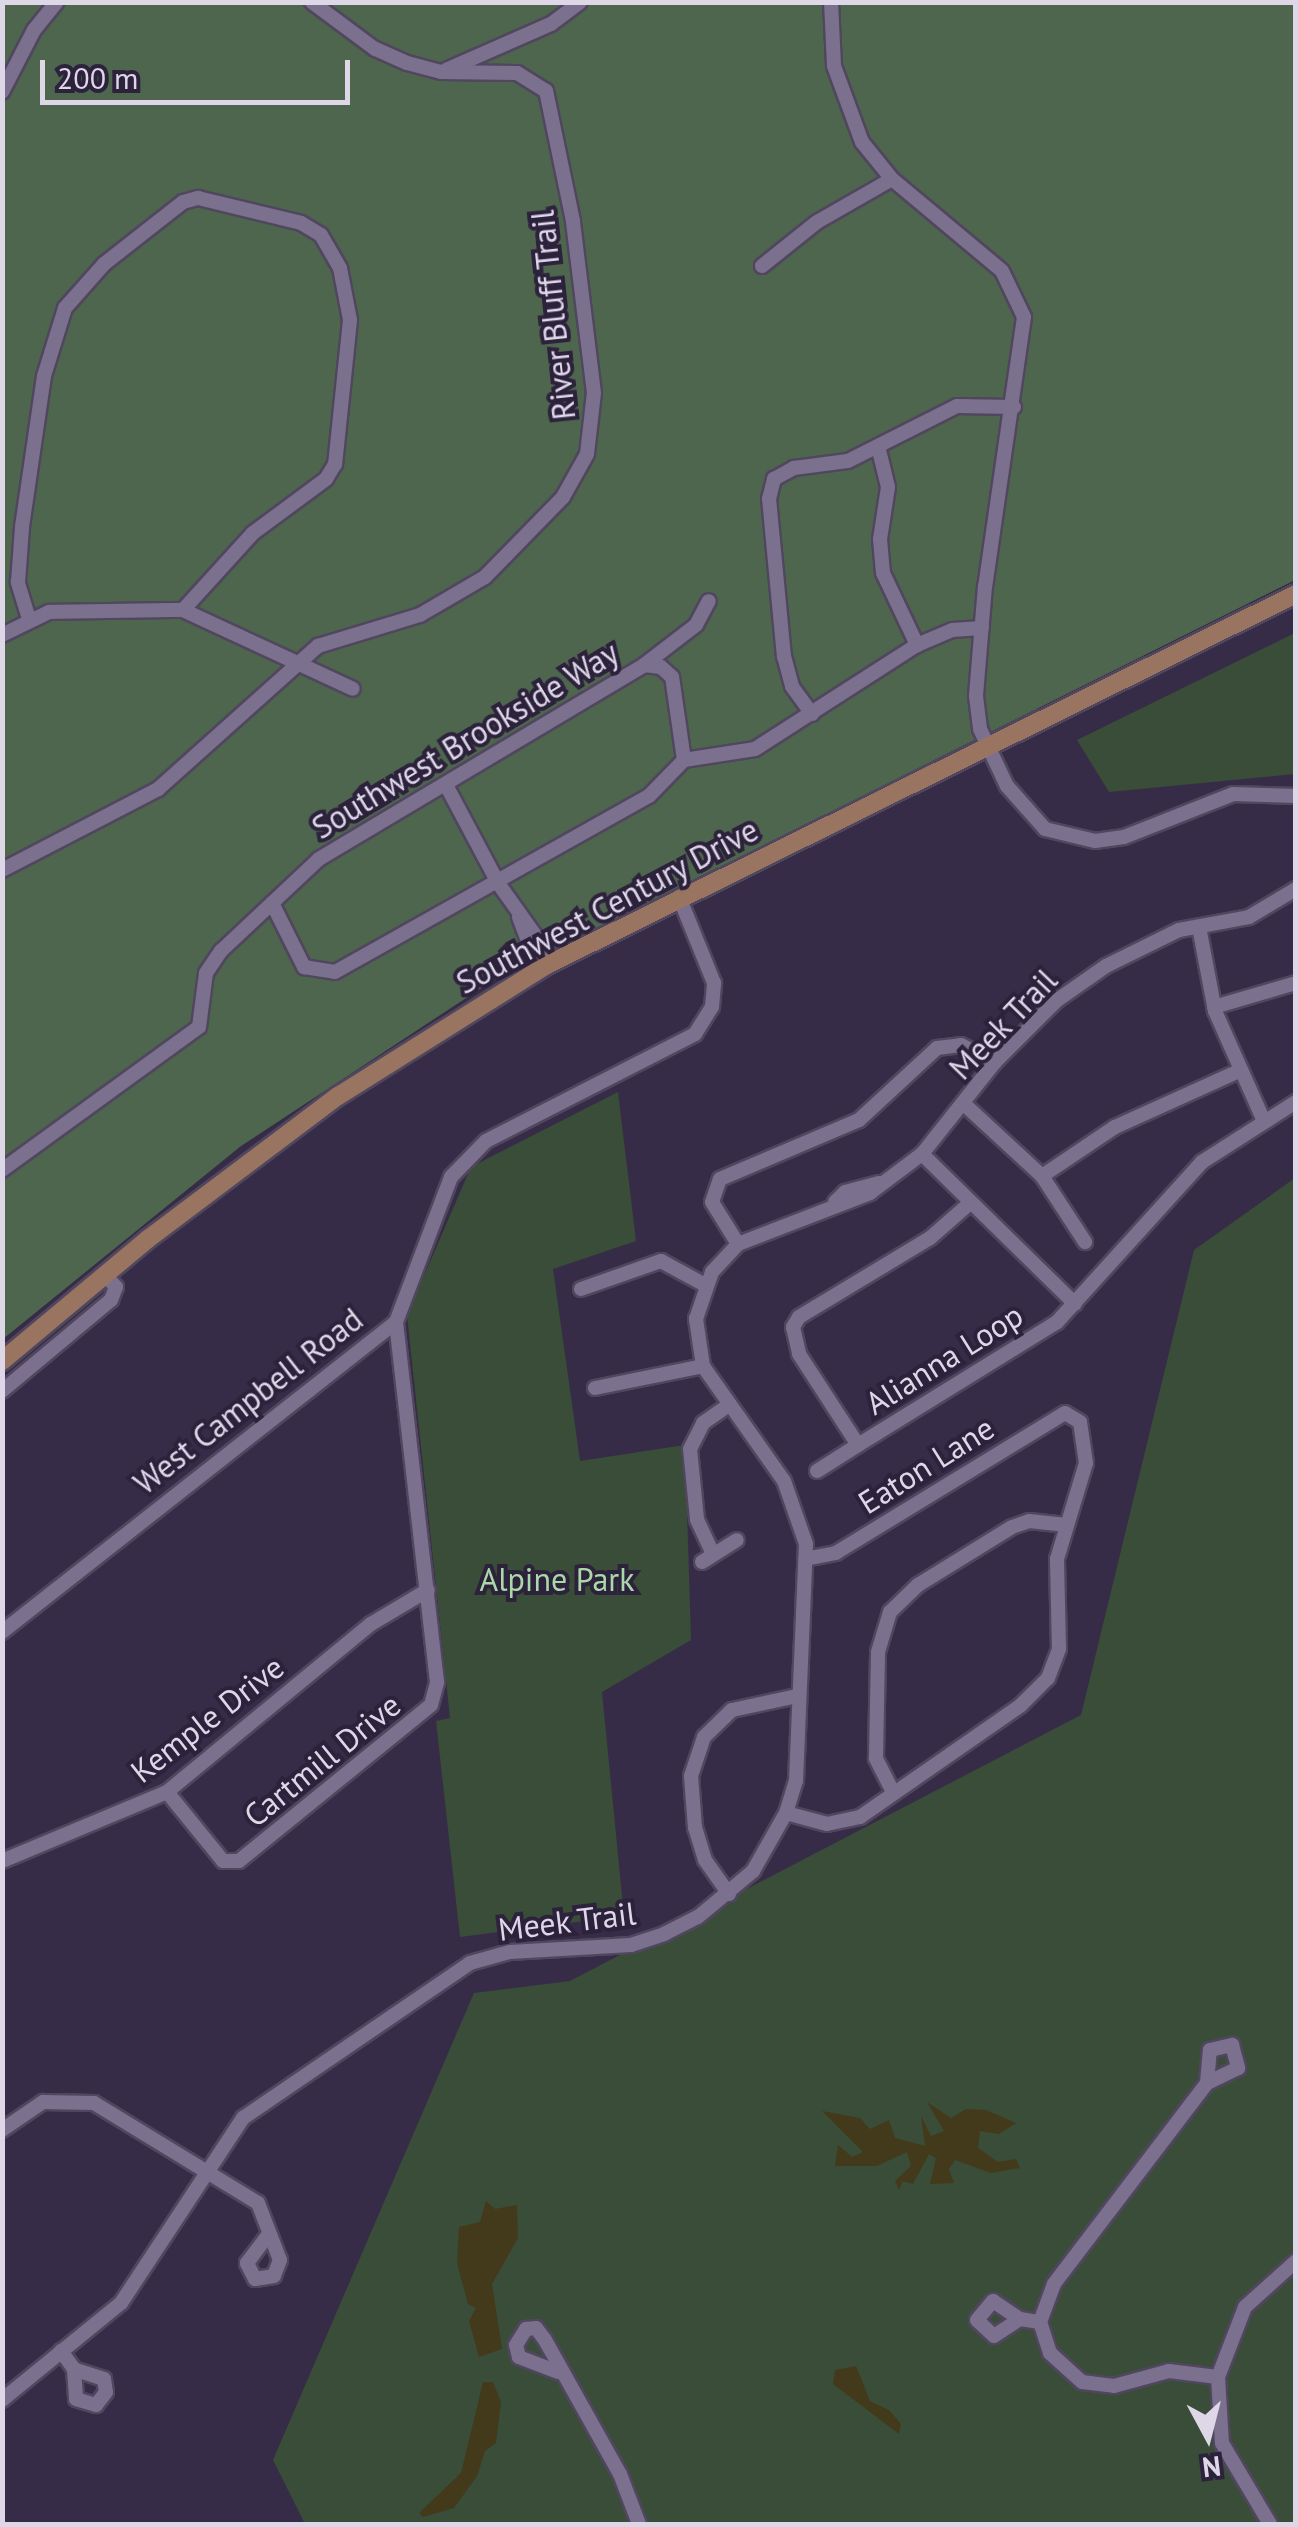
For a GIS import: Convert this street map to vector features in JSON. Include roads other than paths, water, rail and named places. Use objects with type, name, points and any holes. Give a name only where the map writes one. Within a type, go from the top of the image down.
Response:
[{"type":"main road","name":"Southwest Century Drive","points":[[2,1360],[105,1275],[338,1096],[547,965],[1296,594]]},
{"type":"street","points":[[2,92],[56,2]]},
{"type":"street","name":"River Bluff Trail","points":[[2,870],[158,789],[295,662],[340,636],[420,615],[484,577],[563,497],[593,434],[594,393],[573,221],[546,91],[517,73],[440,72],[375,49],[312,2]]},
{"type":"street","points":[[440,72],[551,24],[580,2]]},
{"type":"street","points":[[831,2],[834,66],[862,142],[892,179],[972,240],[1014,291],[1025,338],[982,628],[976,711],[988,746],[1027,815],[1073,840],[1124,837],[1232,794],[1296,796]]},
{"type":"street","points":[[762,266],[817,222],[892,179]]},
{"type":"street","points":[[30,618],[18,582],[22,527],[44,376],[65,308],[104,264],[198,198],[301,223],[321,235],[340,268],[350,320],[335,464],[326,479],[245,541],[183,610]]},
{"type":"street","points":[[812,714],[787,672],[770,489],[784,471],[848,461],[957,406],[1014,407]]},
{"type":"street","points":[[878,446],[888,487],[880,540],[884,574],[917,646]]},
{"type":"street","name":"Southwest Brookside Way","points":[[2,1170],[199,1027],[206,973],[272,902],[338,845],[446,785],[644,665],[696,625],[709,601]]},
{"type":"street","points":[[2,635],[30,618],[50,612],[183,610],[352,689]]},
{"type":"street","points":[[272,902],[292,932],[304,966],[327,974],[498,883],[649,796],[684,760],[756,749],[917,646],[952,630],[982,628]]},
{"type":"street","points":[[644,665],[661,667],[672,677],[684,760]]},
{"type":"street","points":[[446,785],[519,917],[534,957],[547,965]]},
{"type":"street","name":"Meek Trail","points":[[2,2400],[121,2304],[205,2167],[243,2118],[470,1963],[510,1952],[631,1945],[698,1917],[728,1894],[769,1849],[786,1813],[800,1740],[798,1696],[806,1559],[784,1482],[703,1366],[696,1318],[705,1284],[722,1257],[738,1244],[834,1203],[846,1192],[879,1183],[922,1154],[995,1062],[1056,1001],[1106,966],[1152,940],[1248,917],[1296,889]]},
{"type":"street","name":"West Campbell Road","points":[[2,1632],[396,1322],[438,1204],[466,1160],[521,1122],[670,1052],[706,1021],[714,982],[679,897]]},
{"type":"street","points":[[1199,926],[1214,1006],[1239,1072],[1263,1119]]},
{"type":"street","points":[[1214,1006],[1296,983]]},
{"type":"street","points":[[738,1244],[712,1202],[720,1179],[859,1120],[937,1048],[961,1045],[995,1062]]},
{"type":"street","points":[[1042,1176],[1116,1127],[1239,1072]]},
{"type":"street","name":"Alianna Loop","points":[[970,1203],[930,1238],[799,1317],[793,1327],[799,1354],[858,1445],[1075,1304],[1202,1162],[1263,1119],[1296,1102]]},
{"type":"street","points":[[964,1104],[1042,1176],[1086,1242]]},
{"type":"street","points":[[922,1154],[1075,1304]]},
{"type":"street","points":[[582,1289],[661,1261],[705,1284]]},
{"type":"street","points":[[2,1391],[112,1300],[116,1287],[105,1275]]},
{"type":"street","points":[[396,1322],[428,1590]]},
{"type":"street","points":[[595,1388],[703,1366]]},
{"type":"street","points":[[729,1405],[704,1423],[690,1450],[697,1519],[708,1558],[738,1540]]},
{"type":"street","name":"Eaton Lane","points":[[806,1559],[836,1553],[1029,1432],[1073,1416],[1088,1450],[1067,1525]]},
{"type":"street","points":[[818,1471],[858,1445]]},
{"type":"street","points":[[786,1813],[843,1822],[860,1817],[1021,1705],[1048,1678],[1059,1649],[1054,1582],[1067,1525],[1029,1521],[1012,1527],[918,1585],[890,1612],[878,1652],[876,1758],[892,1792]]},
{"type":"street","name":"Kemple Drive","points":[[2,1861],[167,1792],[371,1624],[428,1590]]},
{"type":"street","name":"Cartmill Drive","points":[[167,1792],[222,1862],[247,1857],[431,1705],[437,1682],[428,1590]]},
{"type":"street","points":[[728,1894],[705,1860],[695,1828],[691,1776],[704,1737],[732,1710],[798,1696]]},
{"type":"street","points":[[1207,2083],[1054,2284],[1040,2322],[1050,2354],[1082,2382],[1114,2386],[1169,2371],[1218,2376]]},
{"type":"street","points":[[2,2130],[43,2102],[94,2102],[205,2167],[258,2204],[268,2236]]},
{"type":"street","points":[[1270,2524],[1222,2443],[1218,2376],[1245,2307],[1296,2261]]},
{"type":"street","points":[[1020,2319],[1040,2322]]},
{"type":"street","points":[[61,2351],[74,2369]]},
{"type":"street","points":[[558,2372],[620,2474],[639,2524]]},
{"type":"park label","name":"Alpine Park","points":[[557,1579]]}]
